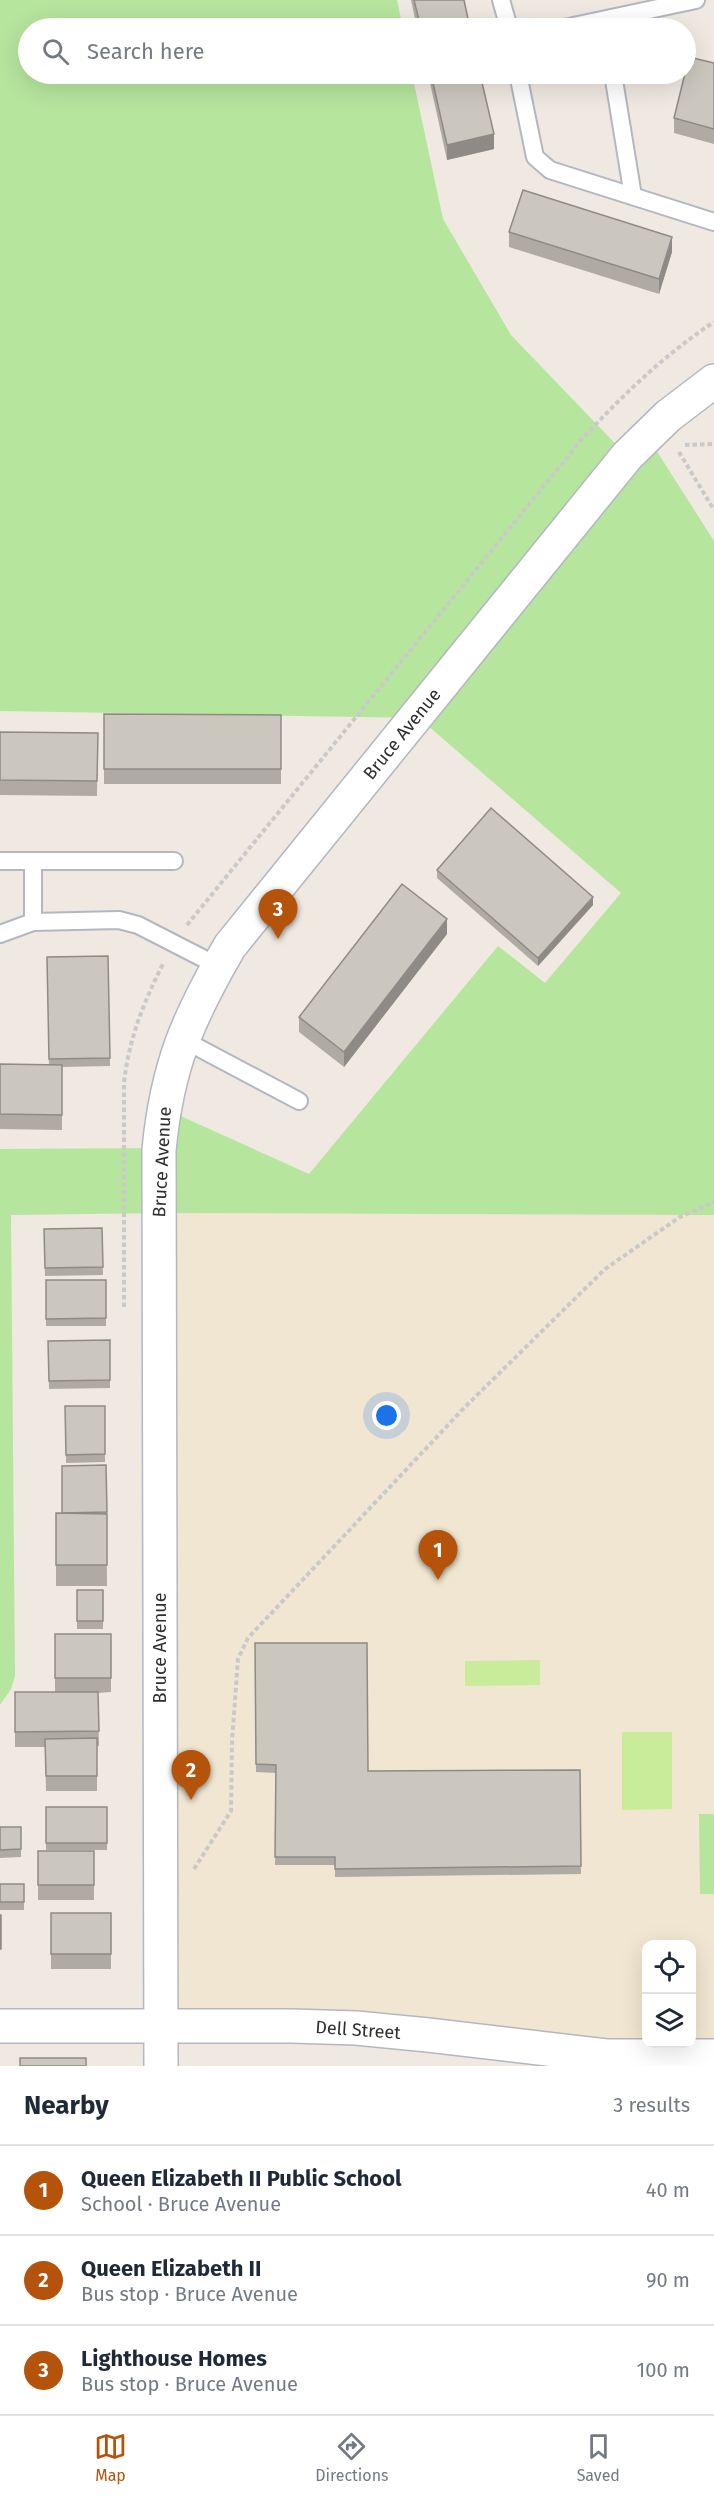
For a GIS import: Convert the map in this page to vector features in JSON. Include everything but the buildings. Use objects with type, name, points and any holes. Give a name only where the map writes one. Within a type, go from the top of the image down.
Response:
[{"type":"street","name":"Bruce Avenue","points":[[161,2066],[159,1150],[163,1106],[174,1063],[190,1018],[230,946],[627,456],[668,416],[714,381]]},
{"type":"street","name":"Dell Street","points":[[0,2026],[161,2025],[356,2028],[606,2056],[714,2056]]},
{"type":"lane","points":[[501,0],[506,18]]},
{"type":"lane","points":[[628,18],[695,0]]},
{"type":"lane","points":[[520,84],[535,157],[550,170],[714,222]]},
{"type":"lane","points":[[615,84],[633,196]]},
{"type":"lane","points":[[0,861],[174,861]]},
{"type":"lane","points":[[33,861],[33,922]]},
{"type":"lane","points":[[0,934],[33,922],[119,920],[138,925],[218,966]]},
{"type":"lane","points":[[182,1039],[299,1101]]},
{"type":"path","points":[[714,444],[675,446],[714,510]]},
{"type":"path","points":[[193,1872],[231,1811],[232,1741],[238,1659],[248,1638],[464,1408],[605,1269],[680,1217],[714,1202]]},
{"type":"shaded area","points":[[162,1213],[714,1215],[714,2057],[163,2027]]},
{"type":"green space","points":[[0,0],[397,0],[401,18],[18,18],[18,84],[414,84],[443,219],[511,335],[629,458],[649,439],[714,541],[714,1215],[162,1213],[11,1215],[15,1676],[11,1689],[0,1705],[0,1149],[161,1148],[165,1109],[309,1174],[498,946],[545,983],[621,893],[419,718],[0,711]]},
{"type":"green space","points":[[540,1660],[540,1685],[465,1686],[465,1661]]},
{"type":"green space","points":[[622,1732],[672,1732],[672,1809],[622,1810]]},
{"type":"green space","points":[[699,1814],[714,1814],[714,1894],[700,1894]]},
{"type":"place","name":"Lighthouse Homes","points":[[278,939]]},
{"type":"place","name":"Queen Elizabeth II Public School","points":[[438,1580]]},
{"type":"place","name":"Queen Elizabeth II","points":[[191,1800]]}]
